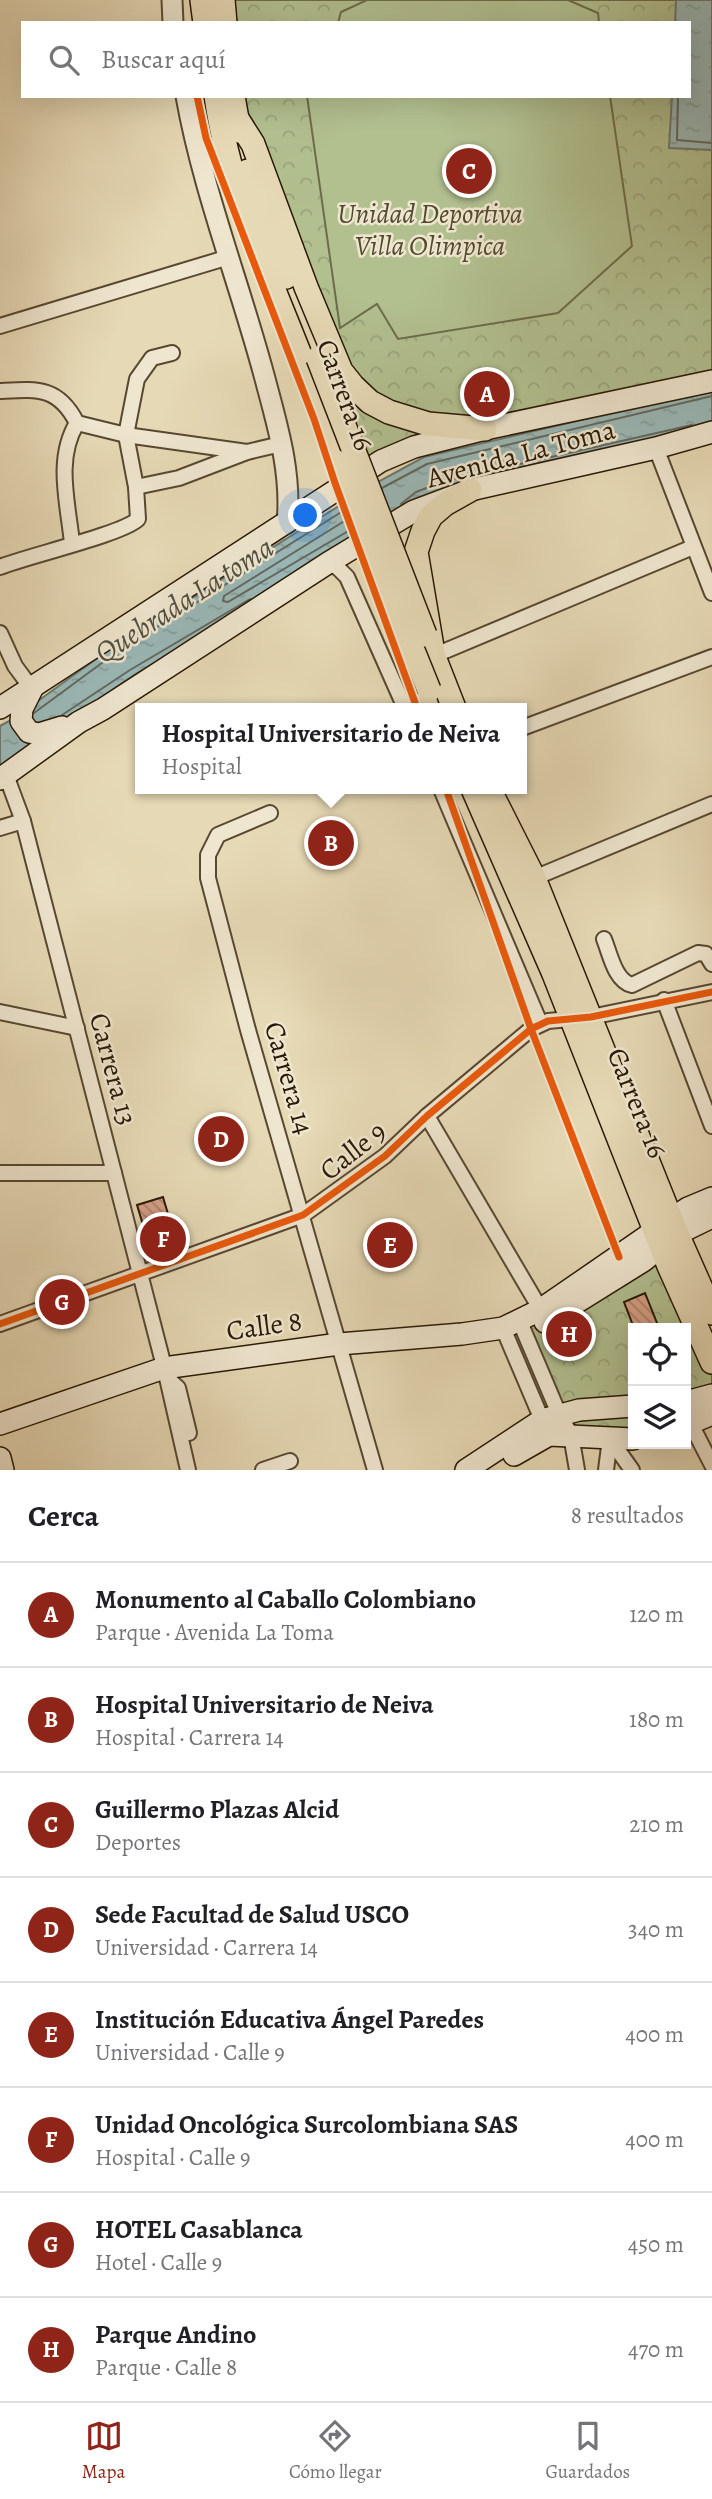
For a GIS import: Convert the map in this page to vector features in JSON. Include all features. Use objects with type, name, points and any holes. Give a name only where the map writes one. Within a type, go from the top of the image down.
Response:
[{"type":"main road","points":[[202,0],[205,21]]},
{"type":"main road","points":[[223,0],[225,21]]},
{"type":"main road","name":"Carrera 16","points":[[216,98],[226,154],[248,226],[311,361],[452,703]]},
{"type":"main road","points":[[234,107],[253,144],[306,287],[341,371],[352,386],[370,402],[389,412],[428,424],[485,429]]},
{"type":"main road","name":"Carrera 16","points":[[234,107],[251,182],[311,361],[337,461],[433,699]]},
{"type":"main road","name":"Avenida La Toma","points":[[0,708],[381,461],[414,447],[485,429],[712,381]]},
{"type":"main road","name":"Avenida La Toma","points":[[3,777],[79,722],[414,511],[470,490],[656,448],[712,432]]},
{"type":"main road","points":[[430,648],[416,552],[422,531],[431,516],[445,504],[470,490]]},
{"type":"main road","points":[[32,689],[22,709],[21,721],[29,732],[39,734],[79,722]]},
{"type":"main road","name":"Carrera 16","points":[[474,794],[581,1017]]},
{"type":"main road","name":"Carrera 16","points":[[492,794],[534,878],[581,1017],[666,1232],[712,1362]]},
{"type":"main road","points":[[666,1232],[688,1208],[712,1198]]},
{"type":"main road","points":[[666,1232],[712,1217]]},
{"type":"main road","name":"Carrera 16","points":[[666,1232],[712,1313]]},
{"type":"main road","name":"Calle 8","points":[[0,1424],[166,1373],[514,1331],[543,1315],[666,1232]]},
{"type":"main road","name":"Calle 8","points":[[0,1437],[166,1373]]},
{"type":"main road","points":[[691,1401],[712,1395]]},
{"type":"main road","points":[[466,1470],[550,1423],[601,1407],[628,1406]]},
{"type":"main road","points":[[601,1407],[614,1418],[621,1430],[619,1438],[610,1440]]},
{"type":"main road","points":[[691,1423],[712,1414]]},
{"type":"main road","points":[[550,1423],[571,1435],[610,1440],[628,1439]]},
{"type":"main road","points":[[492,1470],[530,1444],[550,1423]]},
{"type":"main road","points":[[0,1458],[3,1470]]},
{"type":"street","points":[[172,0],[173,21]]},
{"type":"street","points":[[186,98],[193,134],[244,303],[281,444],[288,490],[287,523]]},
{"type":"street","points":[[0,326],[229,257]]},
{"type":"street","points":[[0,567],[134,523],[138,519],[136,487],[126,435],[137,379],[152,358],[172,353]]},
{"type":"street","points":[[0,391],[36,389],[55,396],[69,407],[77,423],[126,435],[247,452]]},
{"type":"street","points":[[72,544],[64,460],[68,437],[77,423]]},
{"type":"street","points":[[136,487],[179,478],[247,452],[281,444]]},
{"type":"street","points":[[656,448],[712,593]]},
{"type":"street","points":[[430,648],[694,547]]},
{"type":"street","points":[[328,563],[347,577],[403,703]]},
{"type":"street","points":[[0,633],[15,666],[32,689]]},
{"type":"street","points":[[527,726],[712,657]]},
{"type":"street","name":"Carrera 13","points":[[3,777],[23,821],[166,1373],[188,1470]]},
{"type":"street","points":[[443,794],[540,1023]]},
{"type":"street","points":[[534,878],[712,804]]},
{"type":"street","name":"Carrera 14","points":[[270,813],[218,835],[208,855],[208,878],[248,1030],[374,1470]]},
{"type":"street","points":[[0,828],[23,821]]},
{"type":"street","points":[[604,939],[619,977],[632,985],[698,953],[706,954],[712,964]]},
{"type":"street","name":"Calle 9","points":[[0,1324],[303,1215],[385,1156],[427,1116],[540,1023],[712,992]]},
{"type":"street","points":[[664,1000],[712,1126]]},
{"type":"street","points":[[0,1012],[76,1028]]},
{"type":"street","points":[[427,1116],[543,1315]]},
{"type":"street","points":[[0,1173],[114,1173]]},
{"type":"street","points":[[514,1331],[550,1423]]},
{"type":"street","name":"Carrera 13","points":[[166,1373],[178,1388],[198,1470]]},
{"type":"street","points":[[691,1428],[712,1465]]},
{"type":"street","points":[[571,1435],[577,1470]]},
{"type":"street","points":[[606,1470],[610,1440]]},
{"type":"street","points":[[610,1440],[632,1470]]},
{"type":"street","points":[[263,1470],[290,1461]]},
{"type":"green space","name":"Unidad Deportiva Villa Olimpica","points":[[223,0],[712,0],[712,376],[369,468],[234,98],[691,98],[691,21],[225,21]]},
{"type":"green space","points":[[367,0],[568,0],[598,13],[599,21],[339,21],[341,12]]},
{"type":"green space","points":[[307,98],[610,98],[632,246],[558,313],[398,339],[377,304],[340,328]]},
{"type":"green space","points":[[656,1230],[712,1362],[712,1412],[691,1420],[691,1323],[628,1323],[628,1439],[549,1435],[503,1328]]},
{"type":"water","points":[[676,0],[712,0],[712,150],[669,148],[672,98],[691,98],[691,21],[675,21]]},
{"type":"water","points":[[712,389],[712,428],[447,488],[376,533],[134,675],[0,768],[0,726],[110,649],[374,484],[424,457]]},
{"type":"building","points":[[163,1197],[178,1248],[152,1255],[137,1205]]},
{"type":"building","points":[[645,1293],[657,1323],[632,1323],[624,1302]]},
{"type":"cycle path","points":[[197,98],[206,138],[314,419],[415,703]]},
{"type":"cycle path","points":[[448,794],[531,1029],[619,1257]]},
{"type":"cycle path","points":[[0,1324],[303,1215],[385,1156],[427,1116],[531,1029],[548,1021],[591,1017],[712,992]]},
{"type":"place","name":"Guillermo Plazas Alcid","points":[[469,171]]},
{"type":"place","name":"Monumento al Caballo Colombiano","points":[[487,394]]},
{"type":"place","name":"Hospital Universitario de Neiva","points":[[331,843]]},
{"type":"place","name":"Sede Facultad de Salud USCO","points":[[221,1139]]},
{"type":"place","name":"Unidad Oncológica Surcolombiana SAS","points":[[163,1239]]},
{"type":"place","name":"Institución Educativa Ángel Paredes","points":[[390,1245]]},
{"type":"place","name":"HOTEL Casablanca","points":[[62,1302]]},
{"type":"place","name":"Parque Andino","points":[[569,1334]]},
{"type":"water label","name":"Quebrada La toma","points":[[184,600]]}]
